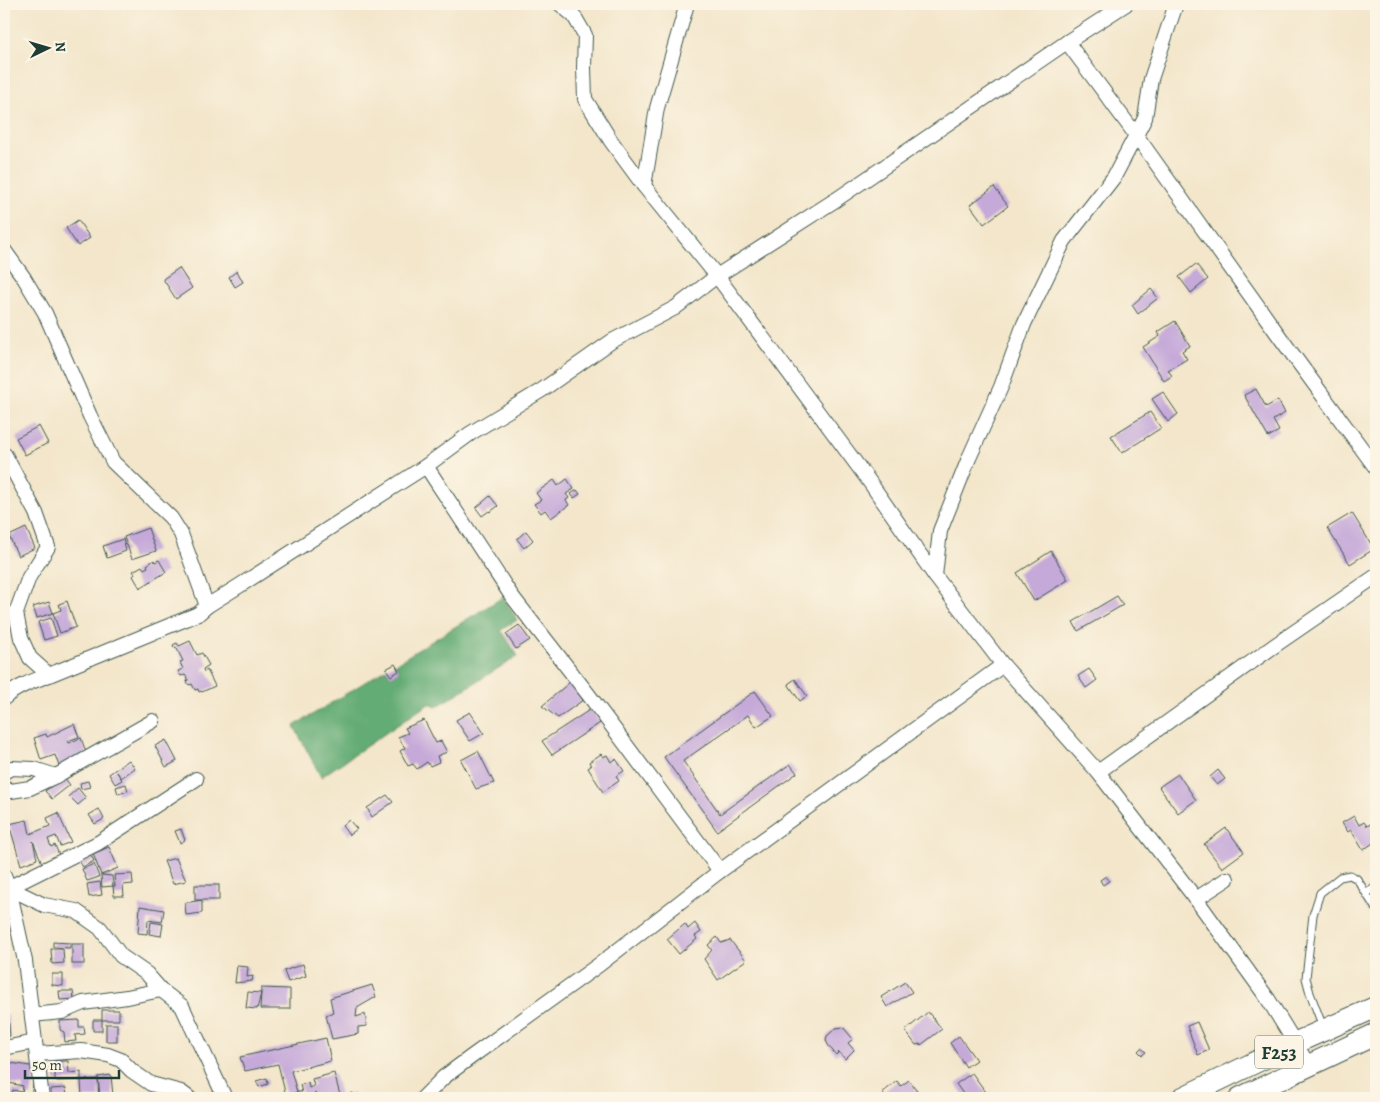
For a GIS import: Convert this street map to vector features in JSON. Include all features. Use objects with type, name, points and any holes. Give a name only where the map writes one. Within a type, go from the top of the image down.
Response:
[{"type":"main road","name":"F253","points":[[1182,1098],[1376,1007]]},
{"type":"main road","name":"F253","points":[[1240,1098],[1376,1034]]},
{"type":"street","points":[[560,4],[574,16],[585,35],[585,99],[612,141],[644,186],[717,276],[869,481],[935,576],[1003,665],[1098,772],[1196,899],[1268,999],[1309,1066]]},
{"type":"street","points":[[644,186],[657,108],[687,4]]},
{"type":"street","points":[[4,698],[30,682],[49,676],[198,614],[207,606],[426,466],[472,433],[542,390],[612,341],[675,308],[717,276],[838,199],[1067,42],[1126,4]]},
{"type":"street","points":[[935,576],[940,530],[969,458],[1001,387],[1024,324],[1064,241],[1114,177],[1145,118],[1151,79],[1176,4]]},
{"type":"street","points":[[1067,42],[1376,468]]},
{"type":"street","points":[[4,250],[45,312],[90,416],[113,462],[171,518],[181,534],[207,606]]},
{"type":"street","points":[[4,456],[36,513],[48,547],[10,611],[30,658],[49,676]]},
{"type":"street","points":[[426,466],[511,595],[588,694],[720,871]]},
{"type":"street","points":[[1098,772],[1376,576]]},
{"type":"street","points":[[424,1098],[444,1077],[464,1062],[600,964],[720,871],[1003,665]]},
{"type":"street","points":[[4,787],[11,791],[30,788],[56,776],[153,721]]},
{"type":"street","points":[[4,772],[11,768],[34,769],[56,776]]},
{"type":"street","points":[[5,884],[98,843],[196,779]]},
{"type":"street","points":[[1196,899],[1226,879]]},
{"type":"street","points":[[5,884],[44,905],[76,911],[100,928],[122,956],[147,974],[161,990],[182,1006],[225,1098]]},
{"type":"street","points":[[5,884],[25,961],[42,1098]]},
{"type":"street","points":[[32,1015],[62,1012],[83,1003],[161,990]]},
{"type":"street","points":[[4,1048],[81,1051],[108,1056],[121,1060],[132,1071],[151,1084],[181,1092],[188,1098]]},
{"type":"lane","points":[[1324,1030],[1306,978],[1313,914],[1320,893],[1340,877],[1350,875],[1357,879],[1376,909]]},
{"type":"lane","points":[[1367,893],[1376,887]]},
{"type":"green space","points":[[503,597],[517,620],[501,630],[518,656],[436,707],[430,703],[321,777],[294,726],[386,669],[391,676],[399,672],[395,664]]},
{"type":"building","points":[[994,187],[1008,206],[984,224],[970,205]]},
{"type":"building","points":[[78,220],[90,238],[78,246],[66,228]]},
{"type":"building","points":[[1196,264],[1208,279],[1191,293],[1179,277]]},
{"type":"building","points":[[179,268],[192,288],[176,299],[163,279]]},
{"type":"building","points":[[237,271],[243,282],[235,287],[229,277]]},
{"type":"building","points":[[1151,289],[1158,298],[1138,314],[1132,305]]},
{"type":"building","points":[[1175,321],[1190,346],[1182,351],[1187,359],[1168,370],[1172,376],[1164,381],[1143,347],[1160,336],[1158,332]]},
{"type":"building","points":[[1256,389],[1266,407],[1278,400],[1285,413],[1273,420],[1279,431],[1268,437],[1244,395]]},
{"type":"building","points":[[1163,392],[1178,414],[1168,422],[1152,399]]},
{"type":"building","points":[[1150,412],[1161,428],[1122,453],[1111,436]]},
{"type":"building","points":[[39,426],[48,443],[25,455],[16,438]]},
{"type":"building","points":[[567,479],[574,489],[566,494],[569,498],[566,500],[569,505],[551,518],[545,510],[541,513],[534,504],[541,500],[536,493],[554,480],[558,486]]},
{"type":"building","points":[[577,490],[580,494],[574,498],[571,494]]},
{"type":"building","points":[[490,496],[498,506],[482,516],[476,508]]},
{"type":"building","points":[[1352,513],[1374,549],[1350,564],[1327,528]]},
{"type":"building","points":[[26,528],[35,548],[18,556],[9,536]]},
{"type":"building","points":[[148,528],[156,551],[132,559],[124,537]]},
{"type":"building","points":[[526,531],[533,540],[524,548],[517,539]]},
{"type":"building","points":[[123,539],[126,551],[107,558],[103,546]]},
{"type":"building","points":[[1051,551],[1068,580],[1034,601],[1017,573]]},
{"type":"building","points":[[154,560],[155,562],[159,560],[166,572],[140,588],[133,576],[135,574],[133,571],[142,566],[144,569],[148,567],[147,565]]},
{"type":"building","points":[[1117,596],[1123,605],[1078,631],[1073,622]]},
{"type":"building","points":[[67,601],[76,627],[60,633],[53,613],[61,610],[59,604]]},
{"type":"building","points":[[49,602],[53,613],[37,618],[33,607]]},
{"type":"building","points":[[51,618],[57,636],[44,640],[38,622]]},
{"type":"building","points":[[519,625],[530,640],[516,649],[506,634]]},
{"type":"building","points":[[190,641],[197,655],[202,653],[209,665],[203,669],[204,672],[207,670],[215,686],[202,692],[199,692],[198,689],[195,690],[192,684],[189,685],[185,675],[181,676],[178,671],[183,669],[180,662],[183,661],[173,645],[177,643],[179,646]]},
{"type":"building","points":[[395,664],[399,671],[391,676],[386,669]]},
{"type":"building","points":[[1089,669],[1097,680],[1086,688],[1078,676]]},
{"type":"building","points":[[795,679],[807,696],[800,701],[788,684]]},
{"type":"building","points":[[570,682],[583,700],[558,718],[542,706]]},
{"type":"building","points":[[755,691],[773,716],[756,727],[748,715],[683,761],[720,814],[790,764],[797,773],[717,831],[664,757]]},
{"type":"building","points":[[591,709],[600,723],[552,755],[542,741]]},
{"type":"building","points":[[470,712],[484,733],[470,741],[456,720]]},
{"type":"building","points":[[424,720],[436,743],[441,741],[447,752],[437,756],[439,762],[430,766],[427,762],[417,769],[413,764],[408,766],[400,751],[405,748],[398,737],[408,733],[405,728]]},
{"type":"building","points":[[74,724],[79,737],[68,741],[69,743],[81,738],[87,755],[59,766],[55,755],[41,760],[34,738],[46,734],[47,737]]},
{"type":"building","points":[[166,740],[177,761],[166,767],[155,746]]},
{"type":"building","points":[[478,751],[494,783],[476,789],[461,760]]},
{"type":"building","points":[[601,754],[603,757],[607,755],[611,762],[616,759],[624,771],[616,776],[619,781],[603,792],[588,768],[591,766],[589,762]]},
{"type":"building","points":[[129,760],[135,768],[121,778],[117,772],[122,780],[115,784],[109,774]]},
{"type":"building","points":[[1218,770],[1225,779],[1217,785],[1210,777]]},
{"type":"building","points":[[1178,774],[1196,800],[1178,813],[1159,787]]},
{"type":"building","points":[[64,777],[70,785],[52,799],[45,791]]},
{"type":"building","points":[[88,781],[90,787],[81,789],[80,783]]},
{"type":"building","points":[[126,784],[128,791],[118,794],[116,787]]},
{"type":"building","points":[[78,788],[86,798],[78,805],[69,796]]},
{"type":"building","points":[[387,795],[393,802],[372,817],[367,808]]},
{"type":"building","points":[[99,809],[104,819],[95,824],[89,815]]},
{"type":"building","points":[[58,813],[71,842],[60,846],[56,836],[48,839],[51,847],[55,845],[59,855],[42,863],[33,841],[37,859],[21,865],[9,824],[27,820],[30,834],[50,826],[47,818]]},
{"type":"building","points":[[1354,816],[1359,825],[1364,822],[1367,826],[1376,821],[1376,841],[1363,850],[1351,830],[1348,832],[1342,823]]},
{"type":"building","points":[[349,820],[357,829],[349,835],[342,826]]},
{"type":"building","points":[[1226,828],[1244,852],[1222,868],[1204,844]]},
{"type":"building","points":[[181,829],[185,840],[180,843],[175,831]]},
{"type":"building","points":[[109,847],[118,868],[101,875],[93,854]]},
{"type":"building","points":[[90,854],[94,861],[83,867],[79,861]]},
{"type":"building","points":[[176,858],[186,881],[173,884],[164,861]]},
{"type":"building","points":[[94,864],[99,877],[87,881],[82,869]]},
{"type":"building","points":[[132,874],[133,884],[123,885],[124,896],[114,896],[113,886],[115,886],[114,875]]},
{"type":"building","points":[[101,875],[112,876],[113,886],[102,887]]},
{"type":"building","points":[[1106,876],[1109,881],[1103,885],[1100,880]]},
{"type":"building","points":[[100,882],[102,895],[89,897],[87,884]]},
{"type":"building","points":[[195,885],[219,885],[219,900],[195,900]]},
{"type":"building","points":[[202,900],[202,913],[186,915],[185,903]]},
{"type":"building","points":[[140,906],[164,910],[162,922],[148,920],[147,934],[138,933]]},
{"type":"building","points":[[151,922],[163,924],[161,936],[149,934]]},
{"type":"building","points":[[695,923],[701,932],[695,936],[697,939],[679,954],[667,939],[685,924],[688,929]]},
{"type":"building","points":[[717,937],[721,943],[730,940],[746,960],[718,980],[704,959],[712,950],[708,945]]},
{"type":"building","points":[[53,942],[70,943],[70,948],[53,947]]},
{"type":"building","points":[[72,944],[84,944],[84,964],[72,964]]},
{"type":"building","points":[[51,949],[63,949],[64,963],[52,964]]},
{"type":"building","points":[[303,964],[306,976],[288,982],[284,971]]},
{"type":"building","points":[[237,966],[248,967],[247,977],[253,976],[252,981],[235,983]]},
{"type":"building","points":[[52,974],[63,974],[63,986],[52,985]]},
{"type":"building","points":[[905,982],[912,992],[887,1007],[881,997]]},
{"type":"building","points":[[372,985],[376,997],[357,1008],[356,1017],[365,1014],[367,1026],[358,1027],[358,1034],[332,1039],[326,1015],[333,1012],[330,998]]},
{"type":"building","points":[[261,988],[290,989],[290,1009],[260,1009]]},
{"type":"building","points":[[59,991],[73,991],[74,999],[60,1000]]},
{"type":"building","points":[[248,992],[261,993],[257,1009],[246,1008]]},
{"type":"building","points":[[102,1010],[119,1010],[119,1020],[102,1020]]},
{"type":"building","points":[[928,1012],[942,1029],[921,1045],[916,1045],[906,1032],[907,1029]]},
{"type":"building","points":[[8,1014],[10,1036],[4,1037],[4,1015]]},
{"type":"building","points":[[79,1020],[79,1027],[84,1027],[85,1034],[75,1035],[76,1041],[65,1042],[64,1032],[60,1030],[60,1021]]},
{"type":"building","points":[[93,1020],[102,1020],[102,1031],[93,1031]]},
{"type":"building","points":[[1197,1022],[1209,1050],[1198,1055],[1187,1026]]},
{"type":"building","points":[[106,1024],[117,1024],[117,1041],[106,1041]]},
{"type":"building","points":[[843,1027],[853,1039],[848,1043],[854,1050],[845,1059],[839,1052],[836,1055],[826,1040],[827,1036],[836,1028]]},
{"type":"building","points":[[959,1036],[976,1060],[966,1067],[950,1043]]},
{"type":"building","points":[[326,1038],[331,1061],[291,1071],[297,1092],[286,1096],[278,1064],[245,1071],[240,1057]]},
{"type":"building","points":[[1141,1048],[1146,1052],[1142,1055],[1138,1051]]},
{"type":"building","points":[[55,1061],[68,1061],[69,1073],[81,1072],[81,1080],[55,1081]]},
{"type":"building","points":[[5,1062],[36,1067],[31,1096],[22,1094],[23,1086],[4,1082]]},
{"type":"building","points":[[334,1073],[340,1095],[316,1098],[315,1093],[315,1098],[297,1098],[297,1092],[302,1092],[300,1085],[308,1083],[309,1088],[314,1086],[312,1079]]},
{"type":"building","points":[[972,1073],[988,1095],[983,1098],[966,1098],[956,1084]]},
{"type":"building","points":[[111,1075],[113,1096],[100,1097],[98,1077]]},
{"type":"building","points":[[267,1078],[268,1084],[259,1087],[256,1081]]},
{"type":"building","points":[[98,1079],[99,1098],[82,1098],[81,1080]]},
{"type":"building","points":[[909,1080],[923,1098],[884,1098],[886,1097],[882,1093],[897,1081],[901,1086]]},
{"type":"building","points":[[66,1088],[67,1098],[51,1098],[51,1089]]},
{"type":"building","points":[[13,1090],[22,1092],[20,1098],[4,1098],[5,1095],[11,1097]]},
{"type":"building","points":[[353,1093],[355,1098],[337,1098]]}]
